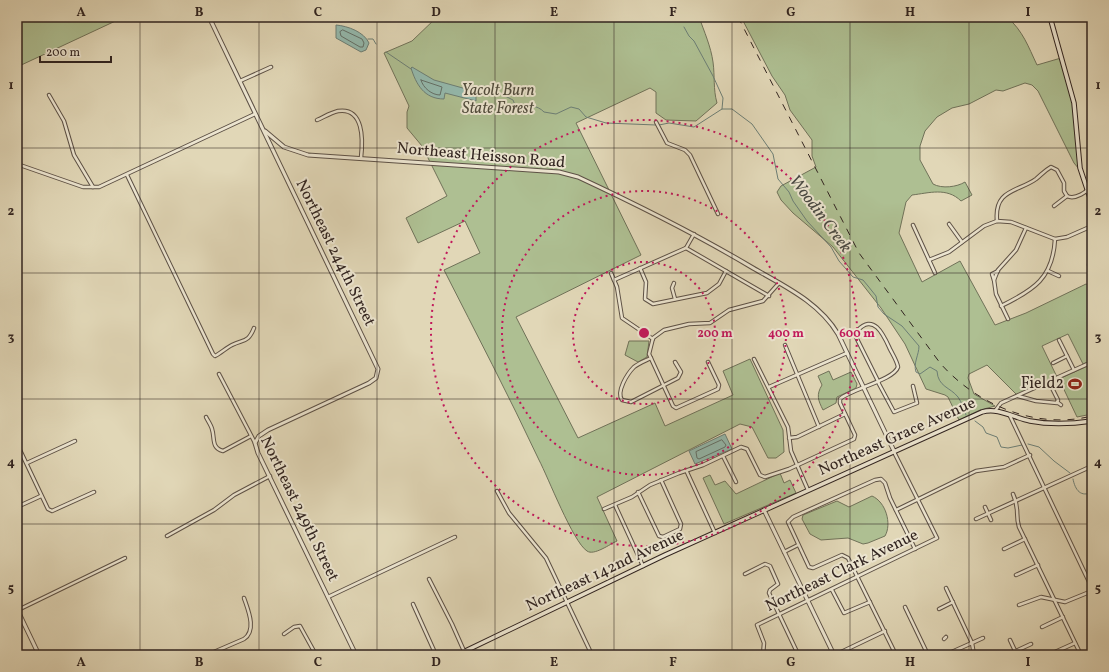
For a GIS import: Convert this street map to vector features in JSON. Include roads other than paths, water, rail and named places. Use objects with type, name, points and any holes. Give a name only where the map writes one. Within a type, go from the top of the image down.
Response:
[{"type":"main road","points":[[1050,17],[1074,103],[1080,168],[1086,191],[1092,204]]},
{"type":"main road","name":"Northeast Grace Avenue","points":[[764,510],[982,412],[995,411],[1029,421],[1053,424],[1092,421]]},
{"type":"main road","name":"Northeast 142nd Avenue","points":[[457,655],[642,566],[764,510]]},
{"type":"street","points":[[209,17],[261,125]]},
{"type":"street","points":[[239,81],[271,68]]},
{"type":"street","points":[[49,95],[64,121],[74,155],[93,188]]},
{"type":"street","points":[[317,120],[335,112],[342,111],[354,115],[360,124],[363,146],[361,158]]},
{"type":"street","points":[[17,164],[83,187],[99,187],[255,114]]},
{"type":"street","points":[[656,122],[667,143],[685,150],[690,155],[718,214]]},
{"type":"street","name":"Northeast Heisson Road","points":[[261,125],[276,143],[290,150],[303,154],[559,172],[578,177],[694,234],[802,296],[827,318],[833,326],[847,353],[894,451]]},
{"type":"street","name":"Northeast 244th Street","points":[[255,443],[261,434],[369,383],[377,375],[378,369],[261,125]]},
{"type":"street","points":[[274,152],[273,148],[276,143]]},
{"type":"street","points":[[997,221],[998,207],[1005,195],[1036,179],[1043,171],[1054,167],[1063,182],[1064,191],[1067,196]]},
{"type":"street","points":[[127,174],[213,354],[215,356],[232,345],[245,341],[249,338],[254,328]]},
{"type":"street","points":[[1054,206],[1067,196],[1073,197],[1086,191],[1092,184]]},
{"type":"street","points":[[929,260],[949,252],[984,226],[997,221],[1011,222],[1055,238],[1067,237],[1092,226]]},
{"type":"street","points":[[949,224],[962,242]]},
{"type":"street","points":[[913,225],[935,273]]},
{"type":"street","points":[[1008,319],[995,291],[994,280],[998,270],[1016,250],[1026,228]]},
{"type":"street","points":[[614,280],[686,248],[694,234]]},
{"type":"street","points":[[1001,306],[1029,291],[1039,283],[1048,271],[1053,258],[1055,238]]},
{"type":"street","points":[[686,248],[768,296]]},
{"type":"street","points":[[640,268],[646,282],[644,293],[646,300],[652,304],[707,292],[719,284],[726,271]]},
{"type":"street","points":[[1048,271],[1059,276]]},
{"type":"street","points":[[610,273],[614,280],[622,318],[653,339]]},
{"type":"street","points":[[674,283],[672,288],[675,299]]},
{"type":"street","points":[[708,362],[719,385],[717,390],[676,408],[673,406],[651,358],[649,350],[653,339],[664,330],[687,325],[710,323],[729,310],[763,301],[779,283]]},
{"type":"street","points":[[604,509],[615,505],[661,480],[724,456],[741,447],[745,447],[762,476],[797,465],[855,437],[840,403],[840,399],[863,387],[878,381],[894,374],[898,365],[878,328],[867,325],[860,328],[856,333],[878,381],[894,412],[917,403],[913,386]]},
{"type":"street","points":[[1059,340],[1074,370]]},
{"type":"street","points":[[785,345],[819,427]]},
{"type":"street","points":[[769,387],[847,353]]},
{"type":"street","points":[[1053,363],[1067,356]]},
{"type":"street","points":[[651,358],[633,368],[620,391],[620,398],[624,402],[631,402],[681,376],[681,370],[675,362]]},
{"type":"street","points":[[754,358],[788,427],[791,451],[808,490]]},
{"type":"street","points":[[995,411],[1001,403],[1092,362]]},
{"type":"street","name":"Northeast 249th Street","points":[[219,374],[255,443],[356,655]]},
{"type":"street","points":[[1049,382],[1057,402],[1061,405]]},
{"type":"street","points":[[1018,396],[1036,401],[1057,402]]},
{"type":"street","points":[[789,438],[796,437],[845,414]]},
{"type":"street","points":[[1010,416],[1030,455],[1092,590],[1068,601],[1061,602],[1047,597],[1038,598],[1019,605]]},
{"type":"street","points":[[206,417],[212,429],[214,444],[218,450],[223,451],[251,436]]},
{"type":"street","points":[[27,463],[75,441]]},
{"type":"street","points":[[19,448],[48,509],[52,511],[94,492]]},
{"type":"street","points":[[894,451],[918,499]]},
{"type":"street","points":[[896,510],[976,471],[1004,467],[1030,455]]},
{"type":"street","points":[[724,456],[736,482]]},
{"type":"street","points":[[976,519],[1016,500],[1045,489],[1092,466]]},
{"type":"street","points":[[686,470],[715,533]]},
{"type":"street","points":[[166,536],[214,510],[234,495],[270,476]]},
{"type":"street","points":[[896,655],[849,559],[845,555],[840,555],[810,568],[789,525],[789,521],[791,518],[865,484],[881,479],[885,483],[915,549]]},
{"type":"street","points":[[638,492],[660,536],[681,527],[661,480]]},
{"type":"street","points":[[497,491],[509,513],[546,558],[592,655]]},
{"type":"street","points":[[1013,494],[1018,507],[1017,521],[1081,655]]},
{"type":"street","points":[[17,507],[41,496]]},
{"type":"street","name":"Northeast Clark Avenue","points":[[763,655],[764,643],[757,625],[937,538],[918,499]]},
{"type":"street","points":[[615,505],[642,566]]},
{"type":"street","points":[[986,507],[991,520]]},
{"type":"street","points":[[764,510],[807,602],[836,655],[885,631]]},
{"type":"street","points":[[328,597],[455,537]]},
{"type":"street","points":[[1004,549],[1025,539]]},
{"type":"street","points":[[783,552],[798,545]]},
{"type":"street","points":[[39,655],[17,610],[125,558]]},
{"type":"street","points":[[745,574],[768,564],[778,584],[769,591],[797,652]]},
{"type":"street","points":[[1016,575],[1038,565]]},
{"type":"street","points":[[429,579],[452,624],[464,652]]},
{"type":"street","points":[[946,588],[972,643],[974,655]]},
{"type":"street","points":[[832,590],[844,613],[870,602]]},
{"type":"street","points":[[207,655],[244,639],[249,635],[251,622],[244,598]]},
{"type":"street","points":[[939,609],[953,602]]},
{"type":"street","points":[[412,604],[436,655]]},
{"type":"street","points":[[905,607],[928,655]]},
{"type":"street","points":[[1042,627],[1063,617]]},
{"type":"street","points":[[284,634],[294,627],[300,626],[316,655]]},
{"type":"street","points":[[945,655],[983,638]]},
{"type":"street","points":[[1010,640],[1017,655]]},
{"type":"street","points":[[1055,652],[1075,643]]},
{"type":"street","points":[[1007,655],[1031,644]]},
{"type":"water","points":[[336,25],[350,28],[360,33],[369,43],[366,50],[361,52],[336,38]]},
{"type":"water","points":[[412,67],[434,80],[470,90],[476,94],[476,101],[445,93],[444,99],[431,96],[422,90],[418,85],[411,68]]},
{"type":"water","points":[[725,434],[732,449],[695,464],[689,451]]},
{"type":"waterway","points":[[684,27],[694,41],[713,76],[723,98],[722,109]]},
{"type":"waterway","name":"Woodin Creek","points":[[368,39],[373,39],[376,44]]},
{"type":"waterway","name":"Woodin Creek","points":[[386,52],[411,69]]},
{"type":"waterway","name":"Woodin Creek","points":[[472,92],[485,86],[513,100],[515,105],[535,106],[544,112],[556,114],[571,107],[579,109],[586,117],[606,123],[656,125]]},
{"type":"waterway","name":"Woodin Creek","points":[[659,125],[669,123],[694,127],[722,109],[732,109],[752,124],[773,154],[778,179],[789,192],[793,201],[807,221],[831,247],[839,261],[853,277],[863,280],[868,286],[876,296],[878,307],[884,314],[902,326],[919,346],[915,365],[916,372],[920,374],[930,367],[937,371],[942,384],[958,397],[966,415]]},
{"type":"waterway","name":"Woodin Creek","points":[[975,421],[983,427],[986,433],[997,437],[1001,447],[1008,448],[1022,445]]},
{"type":"waterway","name":"Woodin Creek","points":[[1028,444],[1039,447],[1070,473]]},
{"type":"waterway","name":"Woodin Creek","points":[[1073,479],[1075,487],[1079,492],[1085,494],[1092,492]]},
{"type":"railway","points":[[738,17],[859,253],[940,363],[971,391],[990,402],[1009,410],[1050,420],[1092,416]]},
{"type":"place","name":"Field2","points":[[1075,384]]},
{"type":"park label","name":"Yacolt Burn State Forest","points":[[498,100]]}]
